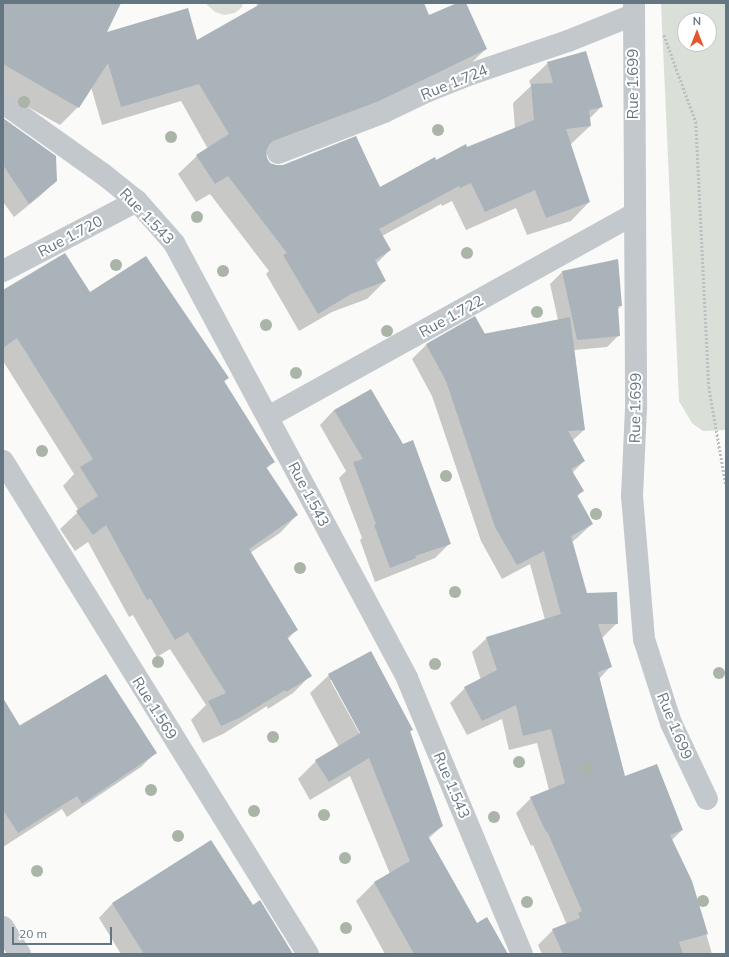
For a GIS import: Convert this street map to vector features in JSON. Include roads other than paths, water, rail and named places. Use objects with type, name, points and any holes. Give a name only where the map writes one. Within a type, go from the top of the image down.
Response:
[{"type":"street","name":"Rue 1.724","points":[[278,153],[384,112],[464,77],[568,41],[633,9]]},
{"type":"street","name":"Rue 1.699","points":[[633,9],[636,408],[632,496],[644,639],[671,723],[707,800]]},
{"type":"street","name":"Rue 1.543","points":[[3,103],[103,174],[137,201],[174,243],[407,678],[522,954]]},
{"type":"street","name":"Rue 1.720","points":[[3,271],[137,201]]},
{"type":"street","name":"Rue 1.722","points":[[268,417],[634,214]]},
{"type":"street","name":"Rue 1.569","points":[[3,461],[308,954]]},
{"type":"street","points":[[3,927],[20,954]]}]
